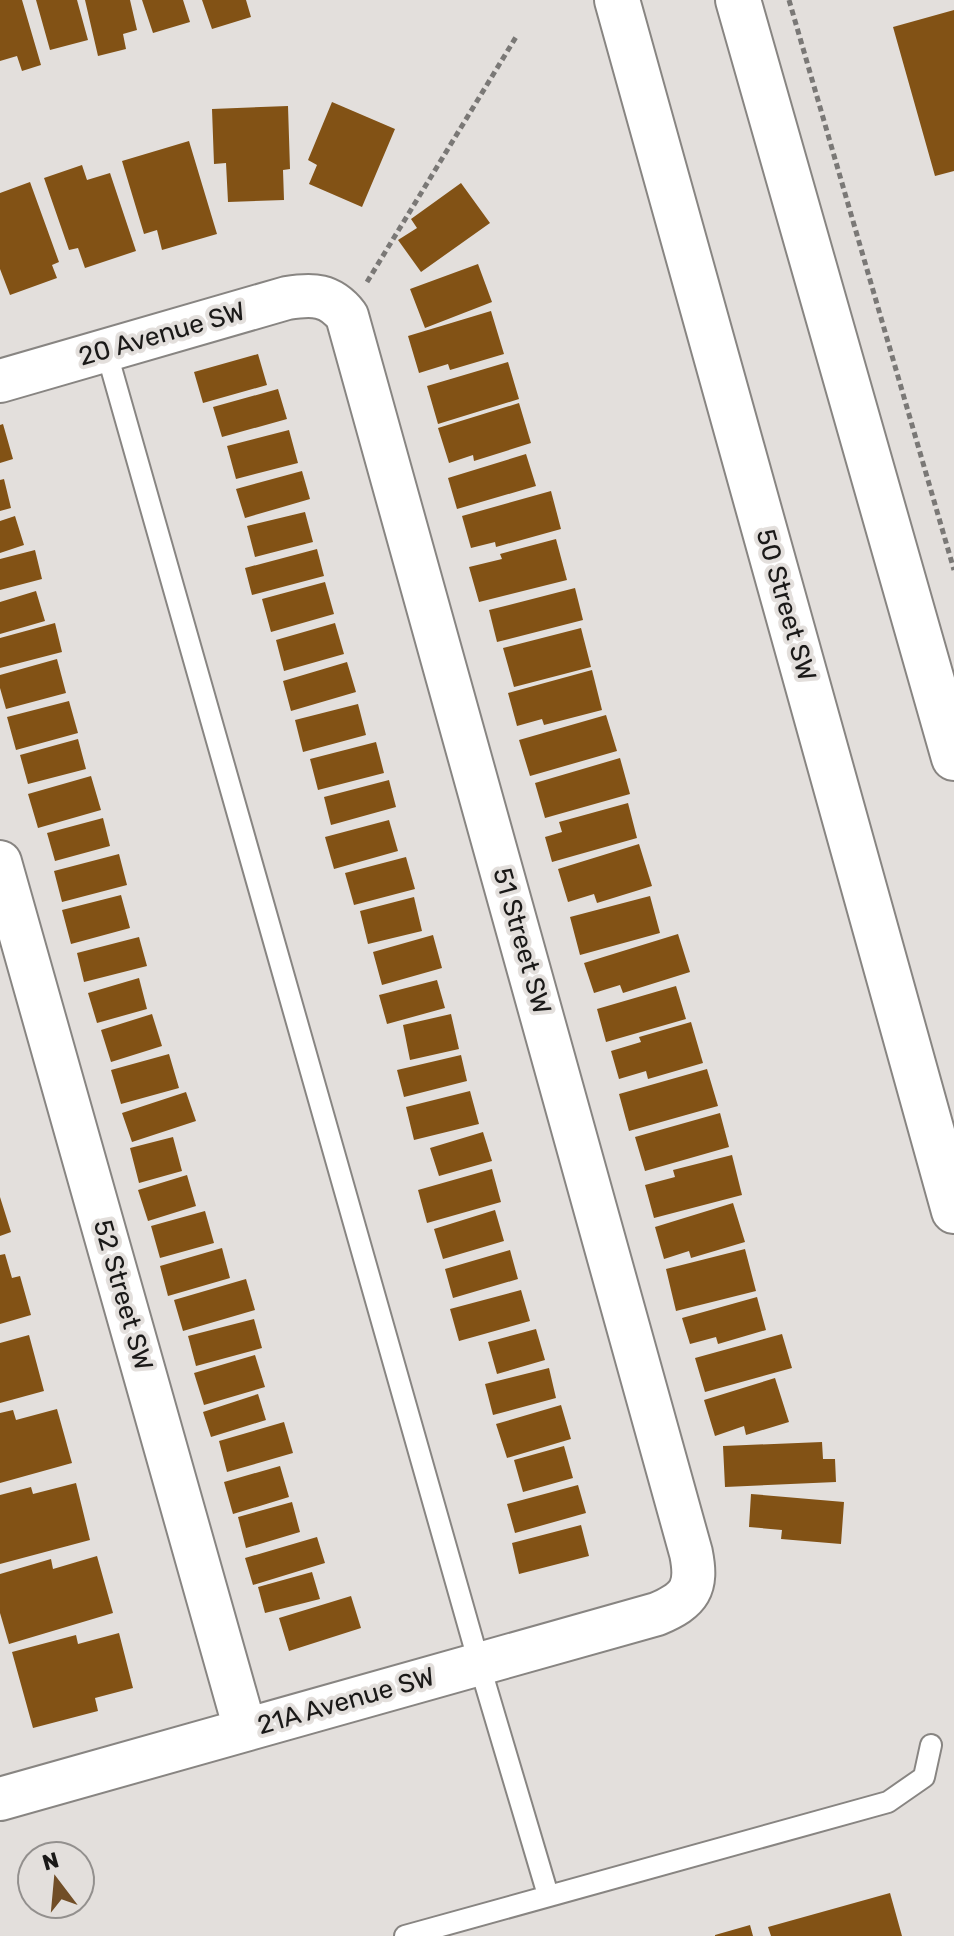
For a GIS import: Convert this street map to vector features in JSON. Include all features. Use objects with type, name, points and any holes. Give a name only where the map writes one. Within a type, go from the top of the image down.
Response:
[{"type":"main road","name":"50 Street SW","points":[[617,0],[954,1211]]},
{"type":"main road","points":[[738,0],[954,758]]},
{"type":"street","name":"20 Avenue SW","points":[[0,381],[287,298],[307,295],[336,306]]},
{"type":"street","name":"51 Street SW","points":[[336,306],[691,1553],[694,1574],[688,1595]]},
{"type":"street","name":"52 Street SW","points":[[2,874],[245,1729]]},
{"type":"street","name":"21A Avenue SW","points":[[0,1799],[657,1614],[678,1604],[688,1595]]},
{"type":"lane","points":[[106,350],[479,1663],[548,1895]]},
{"type":"lane","points":[[405,1936],[888,1802],[924,1777],[931,1745]]},
{"type":"path","points":[[789,0],[954,570]]},
{"type":"path","points":[[336,306],[516,37]]},
{"type":"building","points":[[0,0],[22,0],[41,65],[22,71],[17,56],[0,61]]},
{"type":"building","points":[[36,0],[77,0],[88,40],[50,50]]},
{"type":"building","points":[[85,0],[130,0],[137,30],[123,34],[126,49],[98,56]]},
{"type":"building","points":[[142,0],[183,0],[190,22],[153,33]]},
{"type":"building","points":[[202,0],[246,0],[251,17],[212,29]]},
{"type":"building","points":[[954,10],[954,171],[935,176],[893,27]]},
{"type":"building","points":[[332,102],[395,129],[362,207],[309,184],[317,165],[308,160]]},
{"type":"building","points":[[288,106],[290,169],[283,170],[284,200],[228,202],[226,163],[214,164],[212,109]]},
{"type":"building","points":[[189,141],[217,234],[162,250],[157,230],[144,234],[122,161]]},
{"type":"building","points":[[82,165],[87,180],[110,173],[136,251],[85,268],[78,248],[69,250],[44,178]]},
{"type":"building","points":[[30,182],[59,262],[52,265],[57,278],[10,295],[0,269],[0,193]]},
{"type":"building","points":[[461,183],[490,223],[421,272],[398,240],[417,228],[411,219]]},
{"type":"building","points":[[478,264],[492,302],[425,328],[410,289]]},
{"type":"building","points":[[491,311],[504,354],[450,370],[448,364],[419,373],[408,336]]},
{"type":"building","points":[[258,354],[267,385],[203,403],[194,372]]},
{"type":"building","points":[[508,362],[519,399],[438,424],[427,386]]},
{"type":"building","points":[[278,389],[287,419],[222,437],[213,407]]},
{"type":"building","points":[[519,403],[531,443],[474,461],[473,455],[449,463],[438,428]]},
{"type":"building","points":[[3,424],[13,459],[0,463],[0,425]]},
{"type":"building","points":[[289,430],[298,463],[236,479],[227,446]]},
{"type":"building","points":[[526,454],[536,486],[457,509],[448,478]]},
{"type":"building","points":[[302,471],[310,499],[245,518],[236,489]]},
{"type":"building","points":[[4,479],[11,508],[0,511],[0,480]]},
{"type":"building","points":[[551,491],[561,529],[496,547],[495,542],[471,548],[462,516]]},
{"type":"building","points":[[305,512],[313,542],[255,557],[247,526]]},
{"type":"building","points":[[15,516],[24,545],[0,553],[0,521]]},
{"type":"building","points":[[556,539],[567,580],[479,602],[469,567],[502,559],[500,554]]},
{"type":"building","points":[[317,549],[324,576],[252,595],[245,568]]},
{"type":"building","points":[[35,550],[42,579],[0,590],[0,559]]},
{"type":"building","points":[[325,582],[334,614],[271,632],[262,599]]},
{"type":"building","points":[[575,588],[583,620],[497,642],[489,610]]},
{"type":"building","points":[[36,591],[45,621],[0,634],[0,602]]},
{"type":"building","points":[[55,623],[62,652],[0,668],[0,638]]},
{"type":"building","points":[[335,623],[344,654],[284,671],[276,640]]},
{"type":"building","points":[[581,628],[591,667],[514,687],[503,648]]},
{"type":"building","points":[[57,659],[66,693],[6,709],[0,675]]},
{"type":"building","points":[[347,662],[356,692],[291,711],[283,681]]},
{"type":"building","points":[[592,670],[602,710],[544,725],[542,719],[517,726],[508,693]]},
{"type":"building","points":[[69,701],[78,733],[16,750],[7,717]]},
{"type":"building","points":[[358,704],[366,735],[303,752],[295,720]]},
{"type":"building","points":[[606,715],[617,751],[530,776],[519,740]]},
{"type":"building","points":[[78,739],[86,769],[28,784],[20,755]]},
{"type":"building","points":[[376,742],[384,773],[318,790],[310,759]]},
{"type":"building","points":[[620,758],[630,794],[545,818],[535,783]]},
{"type":"building","points":[[91,776],[101,810],[38,828],[28,794]]},
{"type":"building","points":[[389,780],[396,807],[331,825],[324,797]]},
{"type":"building","points":[[628,803],[637,838],[552,862],[545,837],[562,832],[559,822]]},
{"type":"building","points":[[103,818],[110,846],[55,861],[47,833]]},
{"type":"building","points":[[389,820],[398,851],[334,869],[325,837]]},
{"type":"building","points":[[639,844],[652,886],[597,903],[594,894],[568,902],[558,869]]},
{"type":"building","points":[[119,854],[127,885],[62,902],[54,871]]},
{"type":"building","points":[[406,857],[415,889],[354,905],[345,873]]},
{"type":"building","points":[[121,895],[130,928],[71,944],[62,910]]},
{"type":"building","points":[[650,896],[660,933],[580,955],[570,917]]},
{"type":"building","points":[[414,897],[422,931],[368,944],[360,911]]},
{"type":"building","points":[[678,934],[690,972],[623,993],[620,985],[594,993],[584,963]]},
{"type":"building","points":[[433,935],[442,968],[382,985],[373,952]]},
{"type":"building","points":[[139,937],[147,966],[84,982],[77,953]]},
{"type":"building","points":[[139,978],[147,1009],[97,1023],[88,993]]},
{"type":"building","points":[[437,980],[445,1008],[387,1024],[379,995]]},
{"type":"building","points":[[676,986],[686,1019],[606,1042],[597,1009]]},
{"type":"building","points":[[152,1014],[162,1046],[111,1062],[101,1030]]},
{"type":"building","points":[[451,1014],[459,1049],[410,1060],[403,1025]]},
{"type":"building","points":[[691,1022],[703,1063],[648,1079],[646,1071],[619,1079],[611,1051],[641,1042],[639,1037]]},
{"type":"building","points":[[169,1054],[179,1088],[121,1104],[111,1070]]},
{"type":"building","points":[[461,1055],[467,1081],[404,1097],[397,1070]]},
{"type":"building","points":[[707,1069],[718,1106],[629,1131],[619,1094]]},
{"type":"building","points":[[470,1091],[479,1124],[414,1140],[406,1107]]},
{"type":"building","points":[[186,1092],[196,1121],[132,1142],[122,1113]]},
{"type":"building","points":[[720,1113],[729,1147],[645,1171],[635,1137]]},
{"type":"building","points":[[483,1132],[492,1161],[439,1176],[430,1148]]},
{"type":"building","points":[[173,1137],[182,1171],[139,1183],[130,1148]]},
{"type":"building","points":[[732,1155],[742,1195],[654,1218],[645,1185],[675,1177],[673,1170]]},
{"type":"building","points":[[492,1169],[501,1202],[427,1223],[418,1190]]},
{"type":"building","points":[[187,1175],[196,1206],[148,1221],[138,1190]]},
{"type":"building","points":[[0,1197],[11,1232],[0,1236]]},
{"type":"building","points":[[733,1203],[745,1242],[691,1258],[689,1251],[664,1259],[655,1227]]},
{"type":"building","points":[[495,1210],[504,1241],[443,1259],[434,1229]]},
{"type":"building","points":[[205,1211],[214,1243],[160,1258],[151,1226]]},
{"type":"building","points":[[222,1248],[230,1278],[168,1296],[160,1266]]},
{"type":"building","points":[[745,1249],[756,1291],[676,1311],[666,1269]]},
{"type":"building","points":[[510,1250],[518,1279],[453,1298],[445,1269]]},
{"type":"building","points":[[5,1254],[12,1278],[20,1276],[31,1315],[0,1324],[0,1255]]},
{"type":"building","points":[[246,1279],[255,1310],[183,1331],[174,1300]]},
{"type":"building","points":[[521,1290],[530,1321],[459,1341],[450,1309]]},
{"type":"building","points":[[757,1297],[766,1330],[718,1344],[716,1337],[690,1344],[682,1318]]},
{"type":"building","points":[[254,1319],[262,1348],[196,1366],[188,1336]]},
{"type":"building","points":[[536,1329],[545,1360],[497,1374],[488,1342]]},
{"type":"building","points":[[782,1334],[792,1368],[705,1392],[695,1358]]},
{"type":"building","points":[[29,1335],[44,1391],[0,1403],[0,1343]]},
{"type":"building","points":[[255,1355],[265,1387],[204,1405],[194,1373]]},
{"type":"building","points":[[549,1368],[556,1398],[493,1415],[485,1384]]},
{"type":"building","points":[[775,1378],[789,1422],[746,1435],[744,1426],[715,1436],[704,1400]]},
{"type":"building","points":[[258,1394],[266,1420],[211,1437],[203,1412]]},
{"type":"building","points":[[561,1405],[571,1439],[507,1458],[496,1424]]},
{"type":"building","points":[[57,1409],[72,1463],[0,1483],[0,1413],[13,1410],[16,1420]]},
{"type":"building","points":[[284,1422],[293,1453],[227,1472],[219,1441]]},
{"type":"building","points":[[822,1442],[823,1459],[835,1459],[836,1482],[725,1487],[723,1446]]},
{"type":"building","points":[[564,1446],[573,1478],[523,1492],[514,1460]]},
{"type":"building","points":[[280,1466],[289,1497],[233,1514],[224,1482]]},
{"type":"building","points":[[76,1483],[90,1540],[0,1564],[0,1495],[31,1487],[33,1494]]},
{"type":"building","points":[[578,1485],[586,1513],[515,1533],[507,1504]]},
{"type":"building","points":[[751,1494],[844,1502],[841,1544],[781,1539],[782,1530],[749,1527]]},
{"type":"building","points":[[292,1502],[300,1532],[246,1548],[238,1517]]},
{"type":"building","points":[[581,1525],[589,1556],[519,1574],[512,1543]]},
{"type":"building","points":[[317,1537],[325,1563],[253,1585],[245,1558]]},
{"type":"building","points":[[97,1556],[113,1613],[9,1644],[0,1613],[0,1574],[51,1559],[53,1569]]},
{"type":"building","points":[[312,1572],[320,1599],[265,1613],[258,1587]]},
{"type":"building","points":[[351,1596],[361,1628],[289,1651],[279,1618]]},
{"type":"building","points":[[119,1633],[133,1688],[95,1698],[98,1711],[33,1728],[12,1652],[76,1635],[78,1644]]},
{"type":"building","points":[[890,1893],[902,1936],[771,1936],[768,1927]]},
{"type":"building","points":[[750,1925],[753,1936],[715,1936],[715,1935]]}]
